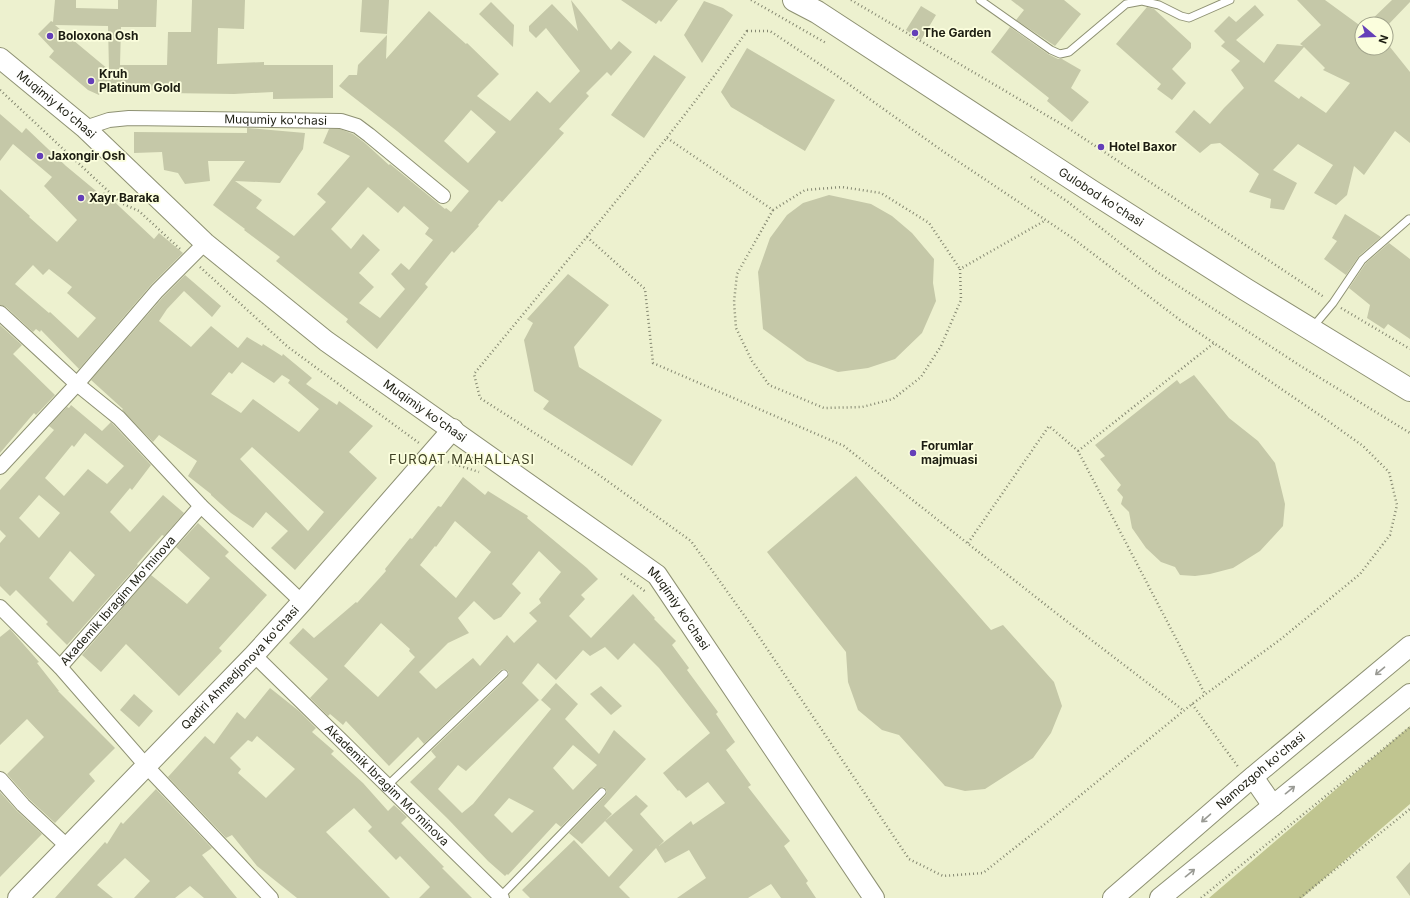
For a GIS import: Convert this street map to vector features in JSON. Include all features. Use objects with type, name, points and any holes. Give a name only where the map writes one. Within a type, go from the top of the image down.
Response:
[{"type":"main road","name":"Gulobod ko'chasi","points":[[794,0],[819,9],[1098,195],[1245,289],[1410,390]]},
{"type":"main road","name":"Muqimiy ko'chasi","points":[[0,58],[84,128],[205,243],[326,341],[657,575],[874,898]]},
{"type":"main road","name":"Qadiri Ahmedjonova ko'chasi","points":[[18,898],[147,767],[254,655],[453,430]]},
{"type":"main road","name":"Namozgoh ko'chasi","points":[[1113,898],[1251,779],[1410,646]]},
{"type":"main road","points":[[1160,898],[1410,694]]},
{"type":"main road","points":[[1251,779],[1273,806]]},
{"type":"street","name":"Muqumiy ko'chasi","points":[[84,128],[109,120],[129,118],[341,121],[357,126],[443,196]]},
{"type":"street","points":[[0,468],[77,384],[157,291],[205,243]]},
{"type":"street","points":[[0,313],[77,384],[119,418],[201,506],[302,602]]},
{"type":"street","name":"Akademik Ibragim Mo'minova","points":[[201,506],[60,667],[147,767],[271,898]]},
{"type":"street","points":[[0,607],[60,667]]},
{"type":"street","name":"Akademik Ibragim Mo'minova","points":[[254,655],[388,785],[501,898]]},
{"type":"street","points":[[0,779],[23,805],[68,847]]},
{"type":"lane","points":[[980,0],[1051,50],[1060,54],[1069,52],[1126,4],[1142,1],[1159,5],[1181,16],[1189,18],[1230,0]]},
{"type":"lane","points":[[1310,329],[1333,303],[1362,260],[1410,220]]},
{"type":"lane","points":[[388,785],[504,674]]},
{"type":"lane","points":[[501,898],[602,792]]},
{"type":"path","points":[[752,0],[828,44]]},
{"type":"path","points":[[851,0],[1068,128],[1333,303],[1410,349]]},
{"type":"path","points":[[747,31],[770,31],[833,73],[944,152],[1046,220],[1071,237],[1180,320],[1322,416],[1363,446],[1389,472],[1397,505],[1390,535],[1360,574],[1281,639],[1183,710],[1060,812],[983,873],[943,876],[909,859],[754,629],[691,541],[592,470],[480,398],[474,374],[667,138],[747,31]]},
{"type":"path","points":[[0,90],[121,204],[139,211],[288,347],[432,453],[443,460],[481,473]]},
{"type":"path","points":[[667,138],[773,210]]},
{"type":"path","points":[[1029,175],[1068,202],[1157,272],[1299,365],[1410,433]]},
{"type":"path","points":[[842,188],[881,193],[929,223],[960,269],[961,300],[941,346],[921,377],[893,399],[862,407],[824,408],[769,385],[752,361],[736,328],[734,302],[737,274],[773,210],[805,190],[842,188]]},
{"type":"path","points":[[960,269],[1046,220]]},
{"type":"path","points":[[587,237],[645,289],[653,363],[844,446],[1183,710]]},
{"type":"path","points":[[1078,451],[1214,343]]},
{"type":"path","points":[[968,543],[1049,426],[1078,451],[1205,694]]},
{"type":"path","points":[[620,572],[651,596]]},
{"type":"path","points":[[1192,704],[1251,779]]},
{"type":"path","points":[[1201,898],[1410,727]]},
{"type":"path","points":[[1300,898],[1410,809]]},
{"type":"green space","points":[[1410,726],[1410,804],[1302,898],[1209,898]]},
{"type":"building","points":[[55,0],[76,0],[76,8],[118,9],[118,0],[157,0],[156,27],[121,27],[120,65],[167,65],[168,32],[191,32],[192,0],[245,0],[244,29],[218,28],[217,64],[264,62],[264,65],[333,65],[333,98],[273,99],[273,92],[234,94],[167,93],[167,90],[100,91],[99,95],[88,90],[49,57],[54,51],[38,34],[51,21],[53,22]],"holes":[[[55,25],[108,26],[109,70]]]},
{"type":"building","points":[[362,0],[389,0],[387,34],[360,32]]},
{"type":"building","points":[[571,0],[611,50],[619,41],[632,52],[611,76],[607,72],[586,93],[589,96],[559,129],[564,133],[502,202],[499,200],[478,225],[479,226],[454,253],[452,251],[425,284],[428,287],[377,349],[346,322],[348,319],[276,261],[280,257],[213,205],[245,161],[208,161],[210,181],[185,184],[178,173],[164,170],[162,152],[134,153],[134,132],[247,133],[247,128],[305,133],[303,149],[280,183],[235,181],[262,200],[256,208],[294,236],[326,202],[317,194],[350,156],[323,143],[329,129],[340,129],[353,134],[389,165],[390,164],[445,209],[446,208],[451,212],[469,191],[397,131],[339,86],[349,75],[357,75],[358,65],[387,35],[386,59],[429,11],[466,44],[467,43],[499,74],[477,96],[510,121],[537,91],[550,103],[580,71],[546,28],[536,38],[529,31],[529,26],[552,4],[578,31]],"holes":[[[471,110],[496,132],[468,163],[444,141]],[[368,187],[398,213],[404,206],[429,228],[425,234],[433,240],[409,270],[401,263],[391,274],[405,289],[380,318],[359,303],[374,287],[359,273],[380,250],[363,234],[351,249],[331,229]]]},
{"type":"building","points":[[621,0],[678,0],[661,22],[659,20],[656,24]]},
{"type":"building","points":[[1011,0],[1064,0],[1081,14],[1055,46],[1016,20],[1024,10]]},
{"type":"building","points":[[1297,0],[1325,0],[1354,21],[1354,56],[1394,56],[1394,52],[1410,72],[1410,143],[1395,131],[1364,175],[1354,166],[1347,195],[1336,205],[1314,193],[1333,165],[1298,144],[1273,170],[1297,183],[1284,210],[1270,208],[1271,199],[1249,192],[1259,174],[1220,143],[1211,144],[1200,153],[1175,132],[1194,110],[1210,124],[1244,88],[1231,70],[1240,61],[1221,46],[1225,42],[1214,31],[1229,16],[1236,22],[1255,5],[1264,15],[1236,40],[1264,63],[1277,44],[1303,46],[1300,44],[1321,25]],"holes":[[[1304,47],[1325,68],[1323,70],[1350,83],[1326,113],[1301,96],[1299,99],[1274,81]]]},
{"type":"building","points":[[1392,0],[1410,0],[1410,2],[1394,19],[1394,16],[1375,16]]},
{"type":"building","points":[[704,1],[723,8],[733,15],[702,63],[684,35]]},
{"type":"building","points":[[491,2],[514,25],[513,47],[479,14]]},
{"type":"building","points":[[921,6],[936,15],[921,40],[906,30]]},
{"type":"building","points":[[1147,7],[1154,9],[1191,43],[1191,48],[1172,69],[1186,83],[1172,100],[1157,89],[1161,84],[1116,44]]},
{"type":"building","points":[[1010,27],[1048,54],[1058,59],[1062,59],[1081,70],[1071,88],[1089,102],[1072,122],[1047,101],[1049,98],[991,52]]},
{"type":"building","points":[[747,48],[835,100],[805,151],[731,107],[721,92]]},
{"type":"building","points":[[654,55],[686,77],[644,138],[611,115]]},
{"type":"building","points":[[0,114],[22,133],[26,128],[66,166],[101,195],[104,192],[154,239],[159,233],[183,253],[151,285],[79,369],[41,330],[40,332],[36,329],[33,332],[6,307],[0,305],[0,189],[57,242],[77,220],[44,186],[52,177],[13,144],[0,161]],"holes":[[[33,265],[43,275],[49,269],[72,287],[67,293],[96,318],[78,338],[50,312],[49,313],[15,284]]]},
{"type":"building","points":[[829,195],[871,204],[892,216],[912,233],[934,259],[933,283],[936,301],[922,333],[895,359],[868,368],[838,372],[807,361],[763,329],[758,272],[770,238],[787,215],[803,203]]},
{"type":"building","points":[[1345,214],[1381,237],[1359,256],[1346,275],[1324,259],[1337,241],[1332,238]]},
{"type":"building","points":[[1389,243],[1410,259],[1410,339],[1388,324],[1384,329],[1367,318],[1370,305],[1349,288],[1366,263]]},
{"type":"building","points":[[568,274],[609,305],[574,347],[579,367],[662,420],[632,466],[543,409],[549,401],[534,391],[524,340],[533,323],[527,319]]},
{"type":"building","points":[[185,275],[221,306],[212,317],[184,291],[167,309],[159,321],[191,347],[211,326],[238,348],[247,337],[262,346],[263,344],[282,356],[283,354],[312,378],[306,384],[337,405],[339,401],[373,426],[349,452],[377,478],[295,570],[271,548],[288,531],[266,512],[253,528],[231,513],[211,494],[188,476],[197,461],[159,435],[153,442],[122,410],[123,409],[91,380],[163,297]],"holes":[[[242,362],[274,383],[282,375],[290,380],[288,383],[319,409],[299,432],[253,399],[241,413],[211,394],[229,372],[232,374]],[[252,447],[324,512],[308,531],[240,459]]]},
{"type":"building","points":[[0,325],[22,345],[13,354],[55,395],[36,415],[34,413],[0,453]]},
{"type":"building","points":[[1194,375],[1229,418],[1258,441],[1275,463],[1285,504],[1283,526],[1260,551],[1233,568],[1195,576],[1180,575],[1175,567],[1161,562],[1146,548],[1132,528],[1129,512],[1121,504],[1123,497],[1117,490],[1121,485],[1100,459],[1105,456],[1095,445],[1177,380],[1180,384]]},
{"type":"building","points":[[71,405],[102,431],[111,422],[151,465],[132,490],[130,488],[110,512],[130,532],[163,495],[184,513],[164,536],[162,535],[137,564],[138,565],[67,645],[46,624],[48,622],[16,590],[10,596],[0,586],[0,543],[6,536],[0,530],[0,490],[54,430],[49,426],[67,407],[69,408]],"holes":[[[85,433],[124,466],[107,484],[88,469],[64,496],[45,478],[72,445],[74,447]],[[39,495],[60,513],[39,538],[19,518]],[[70,551],[95,575],[73,602],[49,578]]]},
{"type":"building","points":[[856,476],[991,630],[1003,625],[1054,682],[1062,706],[1051,733],[1033,758],[985,789],[965,791],[945,786],[899,735],[882,730],[858,710],[848,682],[846,652],[767,552]]},
{"type":"building","points":[[463,477],[485,495],[488,491],[528,516],[527,518],[598,579],[581,595],[585,599],[569,616],[591,638],[633,594],[655,618],[654,619],[676,641],[672,645],[689,668],[687,670],[718,712],[716,714],[735,742],[726,750],[751,785],[748,787],[790,841],[784,846],[808,881],[806,883],[816,898],[781,898],[771,884],[748,898],[677,898],[706,878],[689,850],[665,863],[656,848],[619,887],[630,898],[530,898],[522,890],[574,840],[609,877],[633,850],[605,821],[582,844],[569,833],[606,795],[607,791],[604,787],[598,789],[561,827],[556,823],[508,875],[507,874],[505,876],[488,861],[410,782],[436,757],[431,751],[507,678],[509,673],[507,670],[501,670],[424,744],[418,737],[389,766],[346,721],[343,725],[330,714],[328,716],[310,698],[328,679],[289,643],[303,628],[314,638],[356,602],[357,603],[386,571],[385,569],[410,538],[412,539],[438,506],[441,507]],"holes":[[[455,521],[491,552],[456,598],[420,565],[435,546],[436,547]],[[539,551],[561,572],[539,599],[541,603],[529,613],[537,621],[514,643],[507,635],[480,666],[473,658],[436,689],[419,672],[448,643],[469,633],[458,618],[474,601],[494,620],[501,617],[521,593],[512,584]],[[381,623],[410,649],[409,651],[415,657],[378,697],[344,666]],[[634,643],[659,668],[710,733],[663,773],[686,798],[708,782],[725,803],[693,825],[691,821],[659,846],[664,841],[640,814],[648,806],[636,795],[605,821],[612,814],[604,806],[646,759],[614,730],[599,754],[565,719],[578,704],[556,683],[541,700],[551,709],[473,804],[462,813],[438,789],[458,765],[466,771],[539,700],[522,683],[538,663],[556,680],[583,650],[590,656],[605,647],[618,660]],[[573,745],[597,765],[573,790],[553,768]],[[509,798],[534,811],[512,833],[494,815]]]},
{"type":"building","points":[[198,523],[229,552],[225,556],[267,595],[219,648],[222,651],[179,696],[126,644],[101,672],[82,655],[151,575],[187,604],[210,578],[176,547]]},
{"type":"building","points":[[10,629],[39,662],[37,663],[58,691],[115,748],[89,774],[95,781],[55,823],[29,799],[7,774],[44,737],[27,719],[0,745],[0,637]]},
{"type":"building","points":[[601,686],[622,706],[611,715],[590,694]]},
{"type":"building","points":[[270,688],[299,711],[316,728],[312,732],[334,751],[331,754],[363,783],[388,811],[394,805],[407,817],[401,823],[472,898],[419,898],[430,887],[400,856],[396,860],[368,831],[372,827],[354,808],[326,832],[390,898],[297,898],[257,866],[232,835],[226,838],[168,777],[205,736],[214,744],[237,712],[245,719]],"holes":[[[257,736],[295,769],[266,798],[238,773],[241,769],[230,758],[248,740],[252,742]]]},
{"type":"building","points":[[134,694],[153,711],[139,727],[120,710]]},
{"type":"building","points":[[156,789],[212,848],[202,855],[237,898],[204,898],[190,886],[175,898],[134,898],[150,881],[125,858],[97,885],[113,898],[55,898],[105,842],[107,844],[121,822],[123,824]]},
{"type":"building","points":[[0,792],[17,811],[42,834],[0,877]]},
{"type":"building","points":[[1410,862],[1410,896],[1396,877]]},
{"type":"place","name":"The Garden","points":[[915,33]]},
{"type":"place","name":"Boloxona Osh","points":[[50,36]]},
{"type":"place","name":"Kruh Platinum Gold","points":[[91,81]]},
{"type":"place","name":"Hotel Baxor","points":[[1101,147]]},
{"type":"place","name":"Jaxongir Osh","points":[[40,156]]},
{"type":"place","name":"Xayr Baraka","points":[[81,198]]},
{"type":"place","name":"Forumlar majmuasi","points":[[913,453]]},
{"type":"district","name":"FURQAT MAHALLASI","points":[[462,459]]}]
